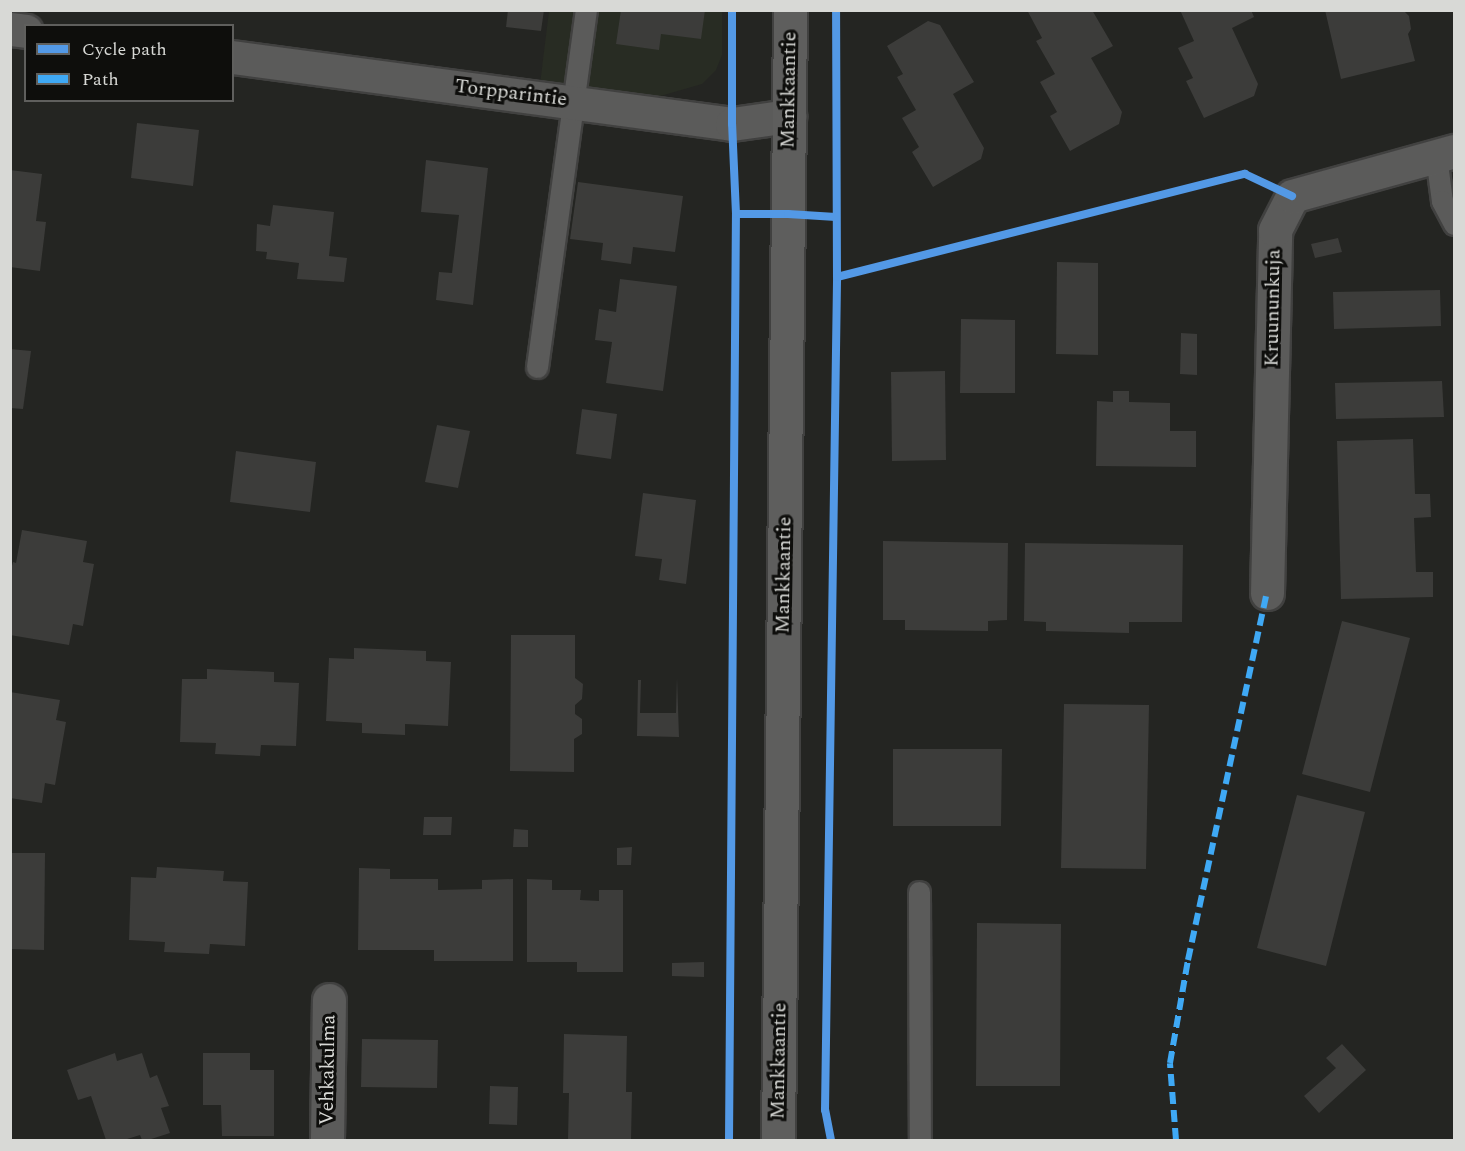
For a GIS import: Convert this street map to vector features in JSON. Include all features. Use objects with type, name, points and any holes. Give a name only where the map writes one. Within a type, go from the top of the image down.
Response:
[{"type":"main road","name":"Mankkaantie","points":[[778,1140],[790,10]]},
{"type":"street","name":"Torpparintie","points":[[234,57],[575,101],[732,124],[789,116]]},
{"type":"street","name":"Kruununkuja","points":[[1267,593],[1275,230],[1292,196],[1445,154]]},
{"type":"street","name":"Vehkakulma","points":[[327,1140],[329,1000]]},
{"type":"lane","points":[[537,367],[586,10]]},
{"type":"lane","points":[[1445,154],[1442,201],[1455,224]]},
{"type":"lane","points":[[919,892],[920,1140]]},
{"type":"shaded area","points":[[549,11],[722,11],[722,55],[716,70],[702,84],[643,101],[540,84]]},
{"type":"building","points":[[508,10],[544,10],[541,31],[506,27]]},
{"type":"building","points":[[621,10],[705,10],[701,39],[661,34],[659,50],[616,44]]},
{"type":"building","points":[[1027,10],[1092,10],[1113,46],[1091,58],[1122,112],[1119,124],[1070,151],[1050,116],[1057,112],[1040,82],[1055,74],[1036,41],[1042,38]]},
{"type":"building","points":[[1180,10],[1251,10],[1254,17],[1232,28],[1258,84],[1254,96],[1204,118],[1186,81],[1193,78],[1178,48],[1194,41]]},
{"type":"building","points":[[1325,10],[1403,10],[1409,16],[1411,29],[1408,34],[1415,61],[1341,79]]},
{"type":"building","points":[[928,21],[940,25],[974,82],[953,94],[984,148],[981,159],[933,187],[912,152],[919,147],[902,118],[916,110],[897,77],[903,74],[887,46]]},
{"type":"building","points":[[137,123],[199,130],[193,186],[131,178]]},
{"type":"building","points":[[426,160],[488,168],[473,305],[436,300],[439,272],[452,273],[459,215],[421,212]]},
{"type":"building","points":[[10,170],[42,174],[36,221],[46,222],[40,271],[10,267]]},
{"type":"building","points":[[578,182],[683,196],[675,252],[633,247],[631,264],[601,260],[603,243],[570,239]]},
{"type":"building","points":[[273,205],[334,212],[329,256],[347,258],[344,282],[297,279],[299,263],[266,259],[267,252],[256,251],[257,224],[270,226]]},
{"type":"building","points":[[1338,238],[1342,252],[1315,258],[1311,244]]},
{"type":"building","points":[[1057,262],[1098,263],[1098,355],[1056,354]]},
{"type":"building","points":[[620,279],[677,286],[663,391],[606,383],[612,342],[595,340],[599,309],[616,312]]},
{"type":"building","points":[[1440,290],[1441,326],[1334,329],[1333,292]]},
{"type":"building","points":[[961,319],[1015,320],[1015,393],[960,393]]},
{"type":"building","points":[[1181,333],[1197,334],[1197,375],[1180,374]]},
{"type":"building","points":[[10,349],[31,351],[23,409],[10,408]]},
{"type":"building","points":[[945,371],[946,460],[892,461],[891,372]]},
{"type":"building","points":[[1442,381],[1444,417],[1336,419],[1335,383]]},
{"type":"building","points":[[1113,391],[1129,391],[1129,402],[1170,403],[1170,431],[1196,431],[1196,467],[1096,466],[1097,401],[1113,402]]},
{"type":"building","points":[[582,409],[617,414],[611,459],[576,454]]},
{"type":"building","points":[[437,425],[470,431],[458,488],[425,482]]},
{"type":"building","points":[[1413,439],[1415,494],[1430,494],[1431,517],[1414,518],[1416,572],[1433,572],[1433,597],[1341,599],[1337,441]]},
{"type":"building","points":[[236,451],[316,462],[310,512],[230,502]]},
{"type":"building","points":[[643,493],[696,500],[686,584],[659,580],[662,559],[635,556]]},
{"type":"building","points":[[22,530],[87,541],[83,562],[94,564],[83,626],[73,624],[69,645],[10,635],[10,573],[13,562],[16,563]]},
{"type":"building","points":[[883,541],[1008,543],[1007,620],[988,621],[988,631],[905,630],[905,620],[883,620]]},
{"type":"building","points":[[1025,543],[1183,545],[1182,622],[1129,622],[1129,633],[1046,631],[1046,622],[1024,621]]},
{"type":"building","points":[[1342,621],[1410,638],[1370,792],[1302,774]]},
{"type":"building","points":[[511,635],[575,635],[575,678],[583,684],[582,699],[575,705],[575,714],[582,719],[582,734],[574,739],[574,772],[510,771]]},
{"type":"building","points":[[354,648],[426,651],[426,661],[451,662],[448,726],[405,724],[405,735],[362,733],[362,723],[326,721],[329,658],[354,659]]},
{"type":"building","points":[[207,669],[274,672],[274,682],[299,683],[296,746],[261,745],[260,756],[215,754],[216,743],[180,742],[182,679],[207,679]]},
{"type":"building","points":[[677,677],[679,737],[637,736],[638,680],[641,680],[640,713],[676,713]]},
{"type":"building","points":[[10,692],[60,700],[56,720],[66,722],[55,785],[45,783],[42,803],[10,798]]},
{"type":"building","points":[[1064,704],[1149,705],[1146,869],[1061,868]]},
{"type":"building","points":[[893,749],[1002,749],[1001,826],[893,826]]},
{"type":"building","points":[[1297,795],[1365,812],[1326,966],[1257,948]]},
{"type":"building","points":[[424,817],[452,817],[451,835],[423,835]]},
{"type":"building","points":[[514,829],[528,830],[528,847],[513,847]]},
{"type":"building","points":[[632,847],[631,865],[617,865],[617,848]]},
{"type":"building","points":[[10,853],[45,853],[44,950],[10,949]]},
{"type":"building","points":[[157,867],[224,871],[223,881],[248,882],[245,946],[210,944],[209,954],[164,952],[165,942],[129,940],[131,877],[156,878]]},
{"type":"building","points":[[359,868],[390,869],[390,879],[438,879],[438,890],[482,889],[482,880],[513,879],[513,961],[434,961],[434,950],[358,950]]},
{"type":"building","points":[[527,879],[552,880],[552,890],[581,890],[580,900],[599,901],[599,890],[623,890],[623,972],[577,972],[577,962],[527,962]]},
{"type":"building","points":[[977,923],[1061,924],[1060,1086],[976,1086]]},
{"type":"building","points":[[704,962],[704,977],[672,976],[672,963]]},
{"type":"building","points":[[564,1034],[627,1036],[626,1092],[632,1092],[631,1140],[568,1140],[569,1093],[563,1093]]},
{"type":"building","points":[[362,1039],[438,1040],[437,1088],[361,1087]]},
{"type":"building","points":[[1342,1044],[1366,1070],[1319,1113],[1304,1096],[1336,1068],[1326,1058]]},
{"type":"building","points":[[115,1053],[117,1061],[142,1053],[150,1078],[157,1075],[169,1106],[161,1108],[170,1133],[148,1140],[142,1140],[140,1135],[124,1140],[106,1140],[91,1096],[78,1100],[67,1070]]},
{"type":"building","points":[[203,1053],[250,1053],[250,1070],[274,1070],[274,1136],[222,1136],[221,1105],[203,1105]]},
{"type":"building","points":[[490,1086],[518,1087],[517,1125],[489,1124]]},
{"type":"marked path","points":[[1176,1140],[1170,1063],[1188,960],[1267,593]]},
{"type":"cycle path","points":[[729,1140],[736,214],[732,124],[732,10]]},
{"type":"cycle path","points":[[831,1140],[825,1110],[837,277],[836,10]]},
{"type":"cycle path","points":[[837,277],[1245,174],[1292,196]]},
{"type":"cycle path","points":[[736,214],[836,217]]}]
